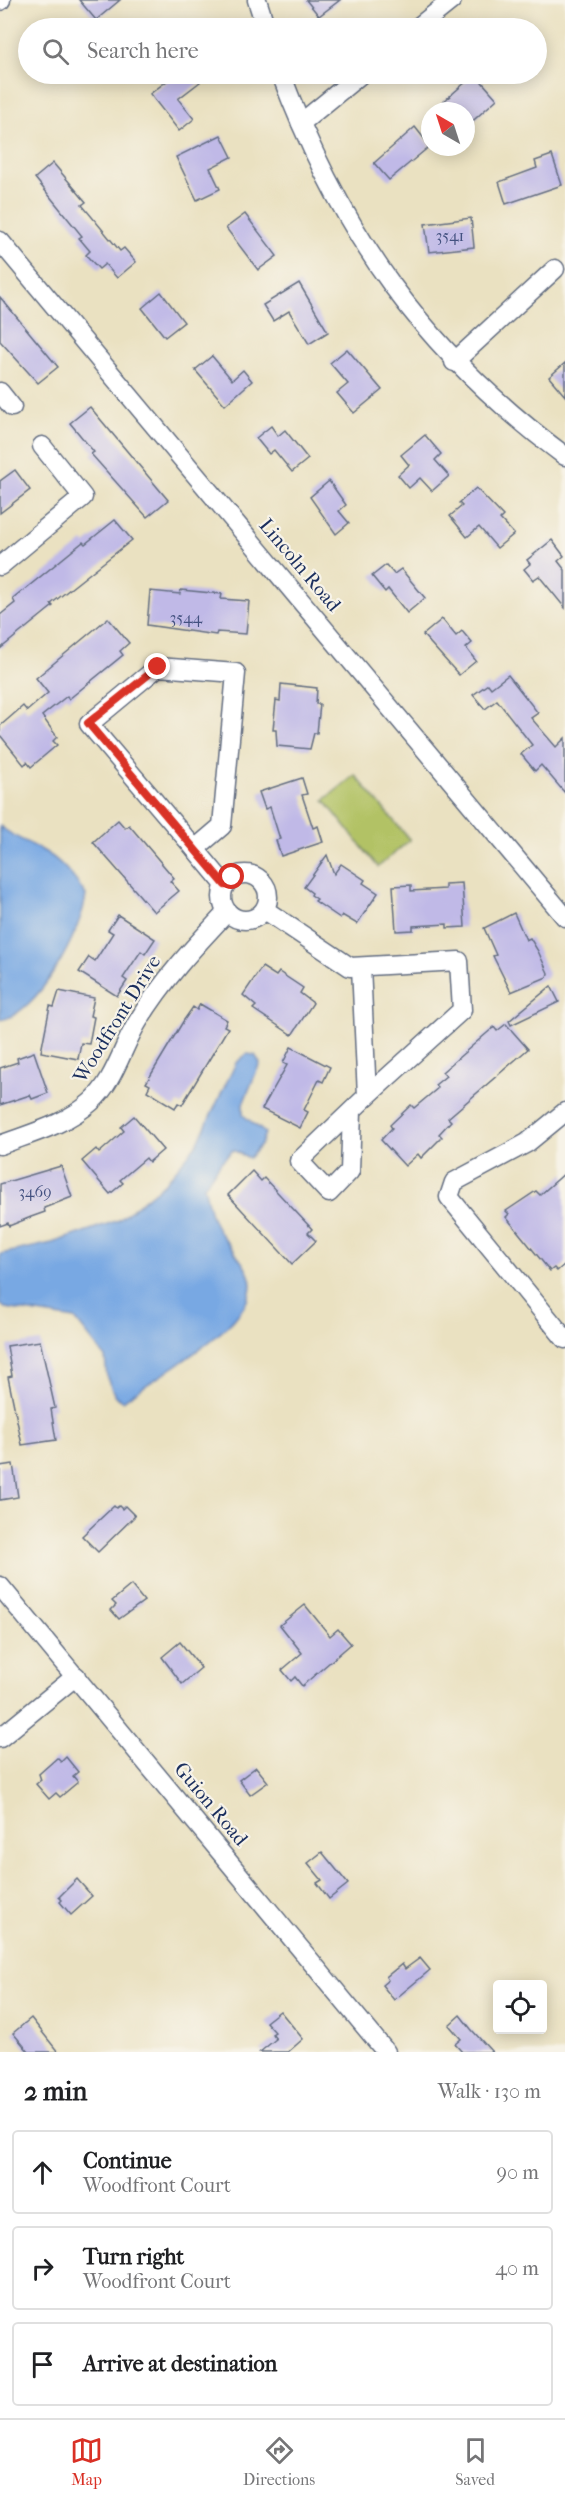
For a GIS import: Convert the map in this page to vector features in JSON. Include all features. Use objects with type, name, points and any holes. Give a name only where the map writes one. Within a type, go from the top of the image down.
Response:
[{"type":"street","points":[[257,0],[263,18]]},
{"type":"street","points":[[430,18],[452,0]]},
{"type":"street","points":[[285,84],[300,123],[326,177],[370,255],[400,298],[454,362],[499,405],[565,456]]},
{"type":"street","points":[[300,123],[349,84]]},
{"type":"street","name":"Lincoln Road","points":[[0,241],[565,917]]},
{"type":"street","points":[[454,362],[555,269]]},
{"type":"street","points":[[0,392],[12,407]]},
{"type":"street","points":[[0,566],[83,497],[42,446]]},
{"type":"street","points":[[195,849],[222,826],[236,673],[158,667],[88,723],[225,885]]},
{"type":"street","points":[[241,874],[256,876],[268,891],[265,909],[256,918],[244,920],[227,912],[222,899],[225,885],[232,877],[241,874]]},
{"type":"street","points":[[265,909],[344,965],[361,967],[459,961],[462,1010],[367,1096],[299,1161],[329,1193],[350,1171],[352,1111]]},
{"type":"street","name":"Woodfront Drive","points":[[0,1145],[60,1123],[94,1101],[106,1084],[137,1023],[180,961],[227,912]]},
{"type":"street","points":[[361,967],[367,1096]]},
{"type":"street","points":[[565,1112],[527,1143],[454,1182],[449,1197],[565,1339]]},
{"type":"street","name":"Guion Road","points":[[0,1586],[386,2052]]},
{"type":"street","points":[[0,1738],[76,1676]]},
{"type":"green space","points":[[355,775],[410,840],[378,867],[324,800]]},
{"type":"water","points":[[0,826],[54,858],[86,895],[76,929],[56,969],[29,1003],[14,1015],[0,1020]]},
{"type":"water","points":[[247,1054],[255,1055],[260,1063],[243,1104],[243,1115],[265,1133],[261,1144],[249,1158],[233,1150],[221,1162],[204,1186],[218,1229],[246,1268],[249,1275],[250,1293],[241,1311],[203,1347],[123,1401],[115,1396],[107,1378],[105,1357],[75,1319],[5,1308],[0,1304],[0,1254],[52,1243],[119,1220],[165,1183],[197,1144],[236,1063]]},
{"type":"building","points":[[79,0],[120,0],[98,18],[94,18]]},
{"type":"building","points":[[306,0],[340,0],[319,16]]},
{"type":"building","points":[[163,84],[197,84],[178,99],[194,119],[179,131],[150,94]]},
{"type":"building","points":[[464,84],[484,84],[497,99],[475,119],[475,102],[443,102]]},
{"type":"building","points":[[415,127],[421,135],[421,153],[389,180],[374,163]]},
{"type":"building","points":[[221,135],[232,157],[210,168],[220,189],[197,200],[176,157]]},
{"type":"building","points":[[552,155],[562,185],[506,204],[499,182],[537,168],[535,161]]},
{"type":"building","points":[[53,163],[86,202],[82,205],[120,251],[124,248],[136,262],[117,278],[105,264],[99,269],[86,255],[90,251],[79,238],[82,236],[35,178]]},
{"type":"building","points":[[245,214],[277,256],[258,270],[226,228]]},
{"type":"building","points":[[471,218],[474,247],[429,252],[425,224]]},
{"type":"building","points":[[299,283],[328,332],[309,344],[289,311],[273,321],[263,305]]},
{"type":"building","points":[[161,292],[184,322],[165,337],[142,308]]},
{"type":"building","points":[[0,297],[58,367],[38,383],[0,341]]},
{"type":"building","points":[[347,349],[382,390],[354,413],[337,393],[348,384],[330,363]]},
{"type":"building","points":[[212,356],[232,380],[243,370],[252,381],[225,405],[195,370]]},
{"type":"building","points":[[565,363],[565,396],[549,377]]},
{"type":"building","points":[[90,407],[168,500],[147,517],[91,454],[94,452],[70,423]]},
{"type":"building","points":[[271,426],[278,436],[285,430],[308,459],[292,472],[274,450],[269,454],[256,438]]},
{"type":"building","points":[[425,435],[441,454],[435,460],[449,476],[432,491],[420,478],[409,488],[398,475],[409,465],[401,455]]},
{"type":"building","points":[[15,470],[30,490],[0,513],[0,481]]},
{"type":"building","points":[[329,481],[346,505],[339,511],[349,523],[336,534],[310,497]]},
{"type":"building","points":[[476,488],[503,516],[500,519],[514,534],[497,548],[479,527],[467,537],[450,516],[462,506],[459,503]]},
{"type":"building","points":[[115,520],[132,540],[51,604],[53,606],[0,649],[0,615],[15,603],[13,599],[83,542],[85,544]]},
{"type":"building","points":[[552,540],[564,556],[558,561],[565,570],[565,608],[539,576],[533,580],[524,569],[530,564],[527,560]]},
{"type":"building","points":[[386,565],[394,574],[401,569],[425,598],[407,613],[388,589],[385,592],[372,576]]},
{"type":"building","points":[[181,590],[222,594],[221,599],[249,601],[246,634],[217,632],[216,635],[147,625],[150,591],[180,594]]},
{"type":"building","points":[[108,618],[129,643],[120,651],[123,655],[69,699],[67,696],[42,716],[57,737],[53,741],[57,745],[31,767],[27,762],[24,765],[0,735],[0,726],[23,706],[27,711],[48,693],[36,678]]},
{"type":"building","points":[[442,619],[456,636],[462,631],[472,643],[466,648],[476,661],[459,675],[423,635]]},
{"type":"building","points":[[508,675],[538,713],[531,718],[556,747],[565,738],[565,793],[541,765],[535,771],[521,754],[532,745],[497,700],[485,709],[473,695],[488,684],[491,688]]},
{"type":"building","points":[[281,684],[317,688],[316,704],[320,704],[317,733],[314,733],[310,749],[277,746],[276,730],[273,730],[276,700],[280,701]]},
{"type":"building","points":[[302,778],[307,794],[302,795],[313,828],[318,826],[323,842],[281,856],[276,840],[280,839],[270,807],[265,809],[259,792]]},
{"type":"building","points":[[118,820],[125,828],[129,825],[174,878],[170,881],[179,891],[154,912],[93,842]]},
{"type":"building","points":[[327,855],[334,874],[341,864],[365,880],[363,883],[378,893],[357,924],[342,915],[340,918],[315,901],[317,899],[304,887]]},
{"type":"building","points":[[462,883],[465,927],[447,928],[447,924],[413,926],[413,930],[396,931],[393,886],[411,885],[411,891],[445,889],[445,884]]},
{"type":"building","points":[[514,913],[526,940],[530,938],[548,973],[547,977],[511,992],[493,956],[496,955],[484,928]]},
{"type":"building","points":[[118,915],[155,939],[145,954],[141,951],[123,978],[127,981],[117,996],[79,972],[89,957],[95,961],[113,933],[108,930]]},
{"type":"building","points":[[262,967],[276,976],[279,972],[303,988],[300,993],[313,1003],[292,1035],[253,1009],[256,1006],[243,995]]},
{"type":"building","points":[[551,986],[559,1002],[511,1025],[509,1021]]},
{"type":"building","points":[[59,991],[94,998],[90,1016],[94,1017],[89,1044],[81,1043],[78,1059],[41,1052],[50,1006],[54,1007]]},
{"type":"building","points":[[200,1004],[227,1020],[224,1026],[228,1028],[182,1105],[178,1103],[175,1108],[147,1091],[150,1085],[146,1083],[184,1020],[193,1007],[197,1010]]},
{"type":"building","points":[[506,1024],[528,1049],[448,1118],[451,1121],[439,1134],[442,1137],[421,1158],[418,1154],[405,1166],[381,1140],[392,1128],[390,1125],[411,1105],[414,1108],[438,1088],[435,1085],[446,1076],[442,1072],[494,1027],[497,1031]]},
{"type":"building","points":[[291,1047],[330,1067],[323,1082],[319,1080],[304,1110],[308,1112],[300,1128],[262,1109],[287,1065],[283,1063]]},
{"type":"building","points":[[34,1052],[48,1093],[32,1099],[30,1095],[0,1105],[0,1068],[18,1062],[17,1058]]},
{"type":"building","points":[[134,1116],[163,1150],[149,1162],[146,1158],[120,1180],[123,1183],[110,1194],[82,1161],[96,1149],[99,1153],[124,1131],[121,1127]]},
{"type":"building","points":[[61,1166],[72,1197],[44,1208],[45,1212],[9,1226],[8,1223],[0,1226],[0,1184]]},
{"type":"building","points":[[252,1171],[261,1181],[264,1178],[312,1229],[308,1233],[316,1241],[292,1264],[228,1195]]},
{"type":"building","points":[[565,1173],[565,1264],[557,1271],[554,1268],[550,1271],[506,1217],[509,1214],[506,1211],[536,1191],[540,1195]]},
{"type":"building","points":[[40,1341],[55,1408],[51,1409],[56,1440],[22,1445],[8,1377],[12,1376],[7,1346]]},
{"type":"building","points":[[13,1464],[18,1497],[0,1500],[0,1466]]},
{"type":"building","points":[[114,1506],[122,1509],[125,1506],[135,1516],[98,1552],[82,1536]]},
{"type":"building","points":[[131,1585],[144,1601],[119,1619],[111,1610],[116,1605],[112,1601]]},
{"type":"building","points":[[305,1605],[330,1636],[338,1629],[351,1644],[302,1686],[295,1677],[291,1681],[282,1670],[302,1653],[280,1625]]},
{"type":"building","points":[[180,1642],[201,1668],[182,1684],[162,1657]]},
{"type":"building","points":[[66,1757],[78,1772],[73,1776],[78,1782],[60,1797],[56,1793],[49,1799],[36,1784],[41,1780],[39,1774],[57,1758],[61,1762]]},
{"type":"building","points":[[256,1767],[268,1782],[250,1795],[239,1780]]},
{"type":"building","points":[[322,1852],[348,1884],[329,1899],[317,1883],[322,1880],[308,1863]]},
{"type":"building","points":[[77,1879],[92,1896],[71,1915],[60,1902],[62,1900],[59,1897]]},
{"type":"building","points":[[420,1958],[430,1970],[394,2000],[382,1985],[388,1980],[386,1977],[402,1964],[405,1969]]},
{"type":"building","points":[[280,2011],[303,2039],[288,2052],[260,2052],[276,2039],[272,2034],[275,2032],[266,2022]]},
{"type":"building","points":[[460,2015],[492,2052],[462,2052],[455,2044],[461,2039],[449,2025]]},
{"type":"building","points":[[31,2018],[58,2052],[29,2052],[13,2033]]},
{"type":"route","points":[[158,667],[88,723],[225,885],[232,877]]}]
